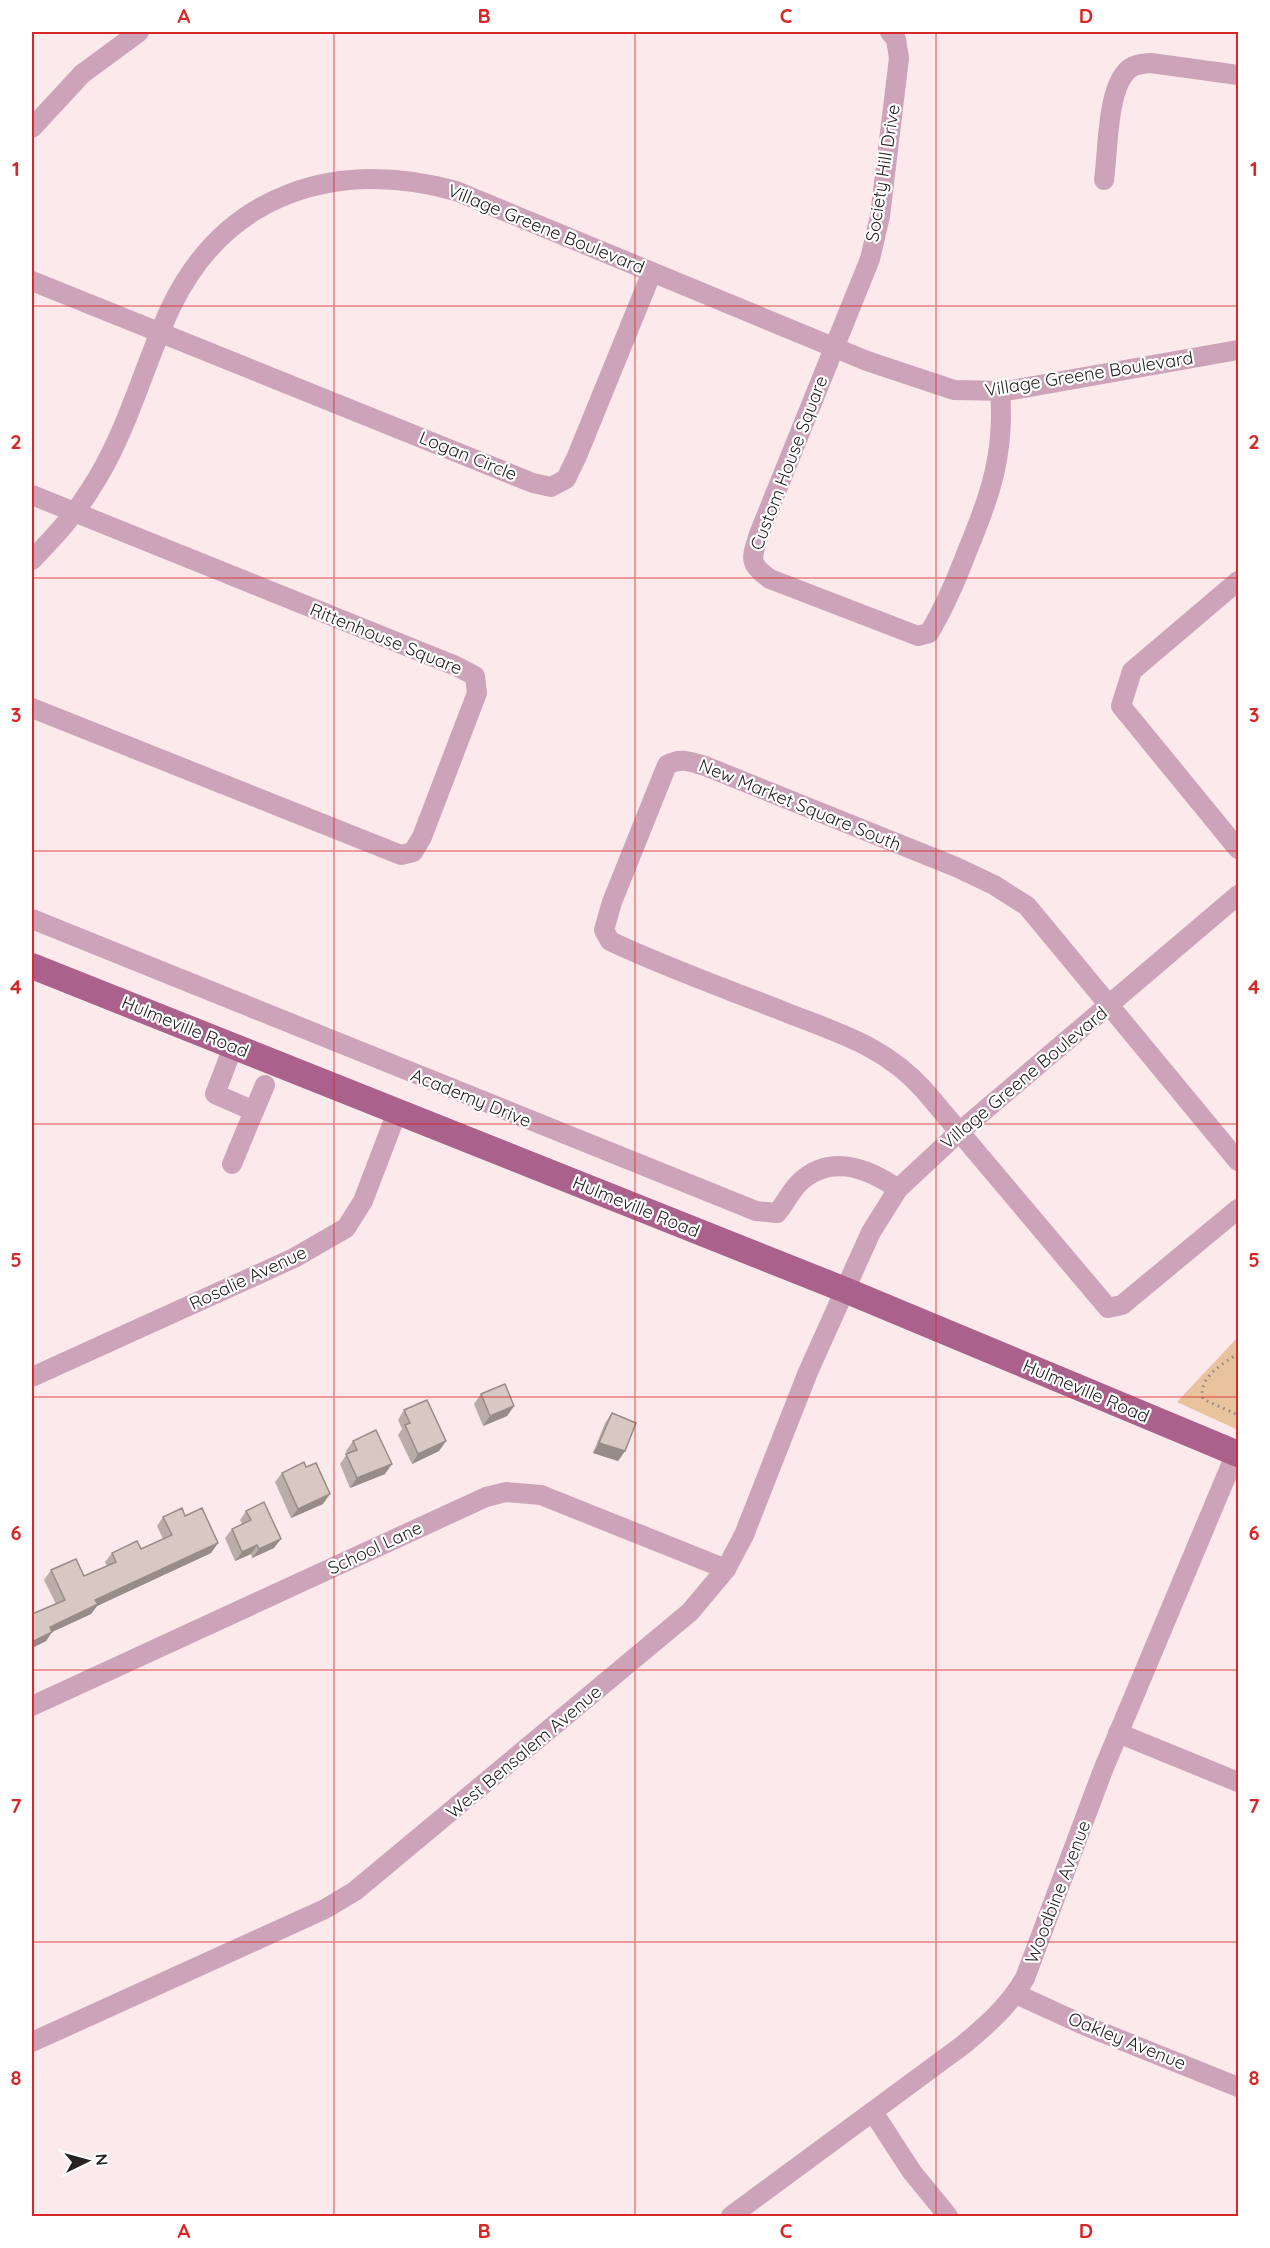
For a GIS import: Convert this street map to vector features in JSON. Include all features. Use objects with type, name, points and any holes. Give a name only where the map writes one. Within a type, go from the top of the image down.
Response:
[{"type":"main road","name":"Hulmeville Road","points":[[32,966],[845,1290],[1238,1454]]},
{"type":"street","points":[[32,128],[82,74],[139,32]]},
{"type":"street","name":"Society Hill Drive","points":[[834,347],[866,268],[880,216],[899,58],[896,39],[890,32]]},
{"type":"street","points":[[1104,180],[1114,101],[1118,83],[1127,70],[1139,64],[1151,63],[1239,75]]},
{"type":"street","name":"Village Greene Boulevard","points":[[32,560],[74,513],[91,490],[109,456],[186,279],[224,234],[242,220],[281,197],[332,181],[394,178],[456,191],[834,347],[945,387],[976,392],[1000,391],[1239,350]]},
{"type":"street","name":"Logan Circle","points":[[32,281],[534,483],[551,487],[566,479],[577,456],[652,272]]},
{"type":"street","name":"Custom House Square","points":[[834,347],[759,534],[752,557],[753,564],[770,579],[918,636],[929,633],[937,621],[989,497],[1002,434],[1000,391]]},
{"type":"street","points":[[32,495],[74,513]]},
{"type":"street","name":"Rittenhouse Square","points":[[32,708],[372,845],[406,855],[413,852],[422,837],[477,693],[474,676],[456,666],[74,513]]},
{"type":"street","points":[[1239,581],[1132,671],[1121,706],[1239,849]]},
{"type":"street","name":"New Market Square South","points":[[958,1133],[910,1074],[878,1050],[627,949],[606,936],[604,930],[612,902],[667,765],[676,760],[705,766],[994,885],[1027,906],[1109,1005]]},
{"type":"street","name":"Village Greene Boulevard","points":[[845,1290],[871,1232],[898,1189],[958,1133],[1239,895]]},
{"type":"street","name":"Academy Drive","points":[[32,919],[756,1211],[777,1213],[800,1182],[828,1168],[851,1166],[865,1169],[898,1189]]},
{"type":"street","points":[[1109,1005],[1239,1161]]},
{"type":"street","points":[[233,1047],[215,1094],[254,1110]]},
{"type":"street","points":[[232,1164],[265,1084]]},
{"type":"street","name":"Rosalie Avenue","points":[[32,1377],[294,1258],[346,1228],[363,1201],[397,1112]]},
{"type":"street","points":[[958,1133],[1108,1308],[1122,1305],[1239,1209]]},
{"type":"street","name":"West Bensalem Avenue","points":[[32,2042],[325,1909],[356,1892],[690,1611],[726,1569],[744,1535],[808,1372],[845,1290]]},
{"type":"street","name":"Woodbine Avenue","points":[[731,2217],[985,2027],[1016,1994],[1025,1978],[1118,1733],[1238,1454]]},
{"type":"street","name":"School Lane","points":[[32,1706],[486,1497],[506,1492],[541,1495],[726,1569]]},
{"type":"street","points":[[1118,1733],[1239,1782]]},
{"type":"street","name":"Oakley Avenue","points":[[1016,1994],[1086,2026],[1239,2086]]},
{"type":"street","points":[[873,2112],[912,2172],[948,2217]]},
{"type":"path","points":[[1239,1353],[1210,1374],[1202,1394],[1203,1399],[1239,1415]]},
{"type":"shaded area","points":[[1238,1337],[1238,1430],[1177,1402]]},
{"type":"building","points":[[505,1384],[514,1406],[490,1416],[481,1394]]},
{"type":"building","points":[[427,1400],[446,1441],[418,1454],[405,1425],[410,1423],[404,1410]]},
{"type":"building","points":[[612,1413],[636,1423],[625,1451],[599,1443]]},
{"type":"building","points":[[376,1430],[392,1464],[357,1478],[346,1454],[357,1450],[353,1441]]},
{"type":"building","points":[[304,1462],[306,1467],[316,1463],[330,1494],[298,1509],[282,1473]]},
{"type":"building","points":[[264,1502],[281,1539],[259,1549],[257,1545],[242,1552],[232,1529],[251,1520],[246,1511]]},
{"type":"building","points":[[182,1508],[185,1516],[202,1508],[218,1543],[95,1600],[98,1604],[50,1627],[52,1632],[32,1642],[32,1614],[65,1600],[51,1570],[76,1559],[84,1576],[116,1562],[112,1553],[137,1541],[141,1549],[172,1535],[163,1517]]}]
